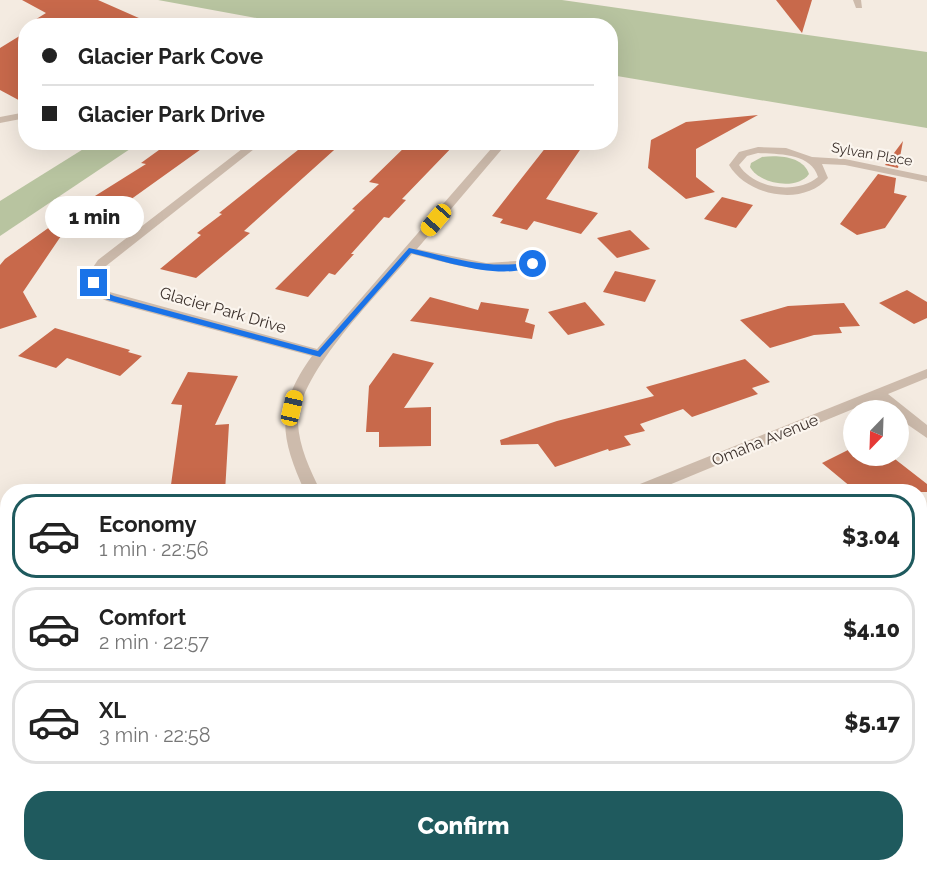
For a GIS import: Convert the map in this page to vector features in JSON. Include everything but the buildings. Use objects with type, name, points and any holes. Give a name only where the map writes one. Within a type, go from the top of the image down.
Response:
[{"type":"street","points":[[0,120],[18,117]]},
{"type":"street","name":"Glacier Park Drive","points":[[248,150],[102,263],[93,278],[96,289],[111,298],[320,354]]},
{"type":"street","points":[[309,484],[296,457],[291,418],[300,380],[496,150]]},
{"type":"street","name":"Sylvan Place","points":[[811,160],[820,167],[823,178],[817,185],[799,190],[774,190],[758,186],[739,174],[734,165],[743,154],[758,150],[786,151],[811,160],[845,162],[927,179]]},
{"type":"street","points":[[409,250],[484,268],[508,268],[533,264]]},
{"type":"street","name":"Omaha Avenue","points":[[656,484],[927,374]]},
{"type":"street","points":[[879,395],[927,433]]},
{"type":"green space","points":[[158,0],[562,0],[927,52],[927,128],[618,76],[618,18],[256,18]]},
{"type":"green space","points":[[82,150],[129,150],[0,236],[0,201]]},
{"type":"green space","points":[[775,156],[796,160],[806,168],[809,174],[803,179],[787,184],[769,181],[761,178],[750,167],[751,163],[762,157]]},
{"type":"route","points":[[94,283],[96,289],[111,298],[320,354],[409,250],[484,268],[521,267],[533,264]]}]
